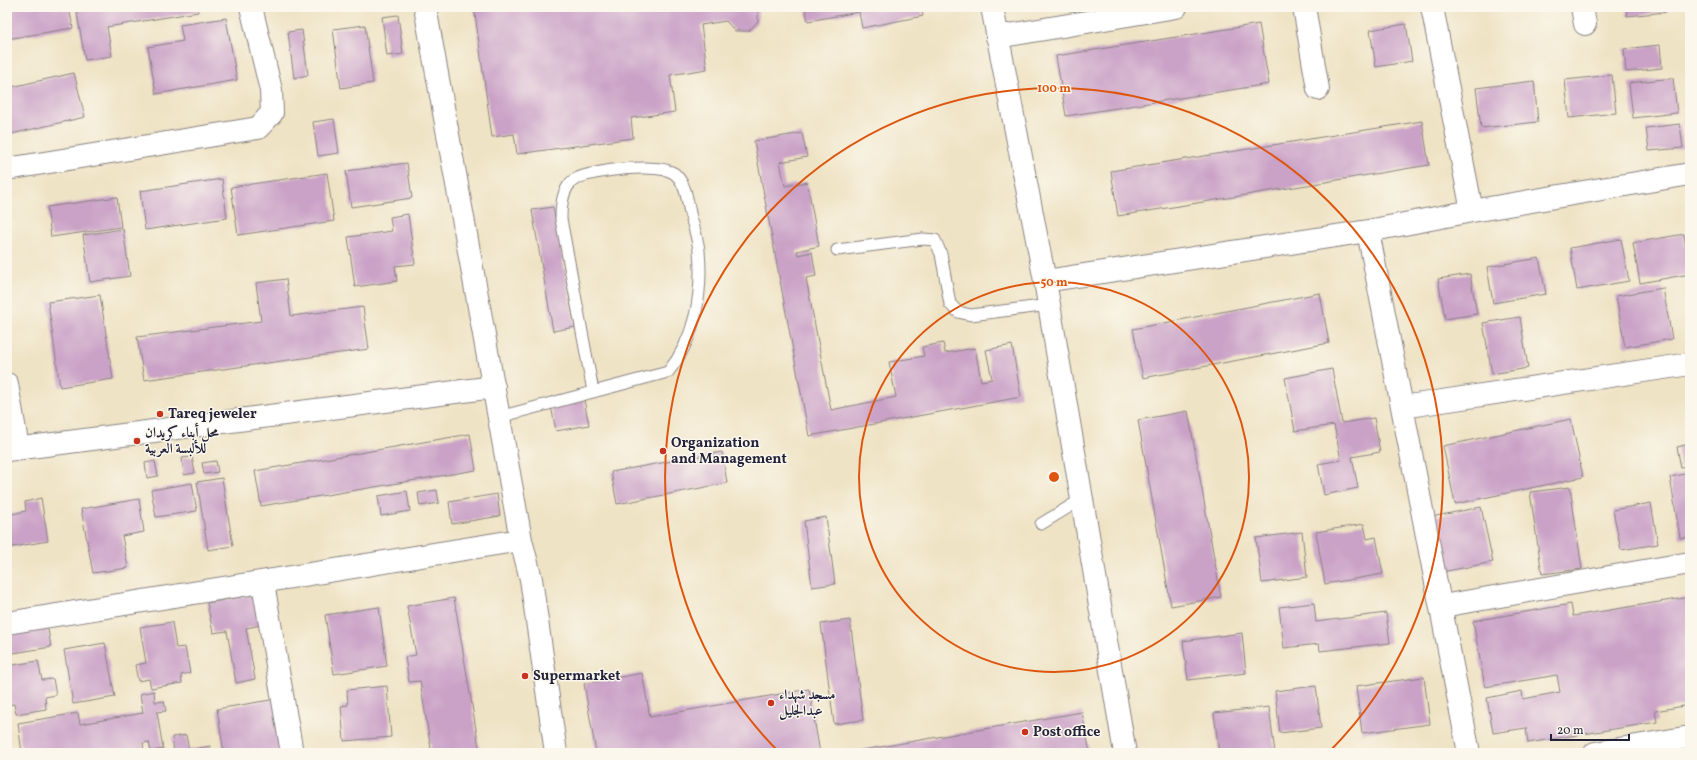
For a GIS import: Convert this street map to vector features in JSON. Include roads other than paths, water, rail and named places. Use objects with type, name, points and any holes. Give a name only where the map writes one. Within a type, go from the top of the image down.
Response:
[{"type":"street","points":[[7,170],[258,128],[272,113],[271,90],[251,7]]},
{"type":"street","points":[[425,7],[521,540],[531,579],[556,753]]},
{"type":"street","points":[[992,7],[1045,281],[1125,753]]},
{"type":"street","points":[[997,37],[1176,7]]},
{"type":"street","points":[[1304,7],[1318,89]]},
{"type":"street","points":[[1432,7],[1472,211]]},
{"type":"street","points":[[1045,281],[1368,231],[1472,211],[1690,174]]},
{"type":"street","points":[[1368,231],[1442,606],[1469,753]]},
{"type":"street","points":[[1402,407],[1690,364]]},
{"type":"street","points":[[7,384],[13,448],[494,387]]},
{"type":"street","points":[[7,623],[263,583],[521,540]]},
{"type":"street","points":[[1442,606],[1690,563]]},
{"type":"street","points":[[263,583],[292,753]]},
{"type":"street","points":[[1595,753],[1690,737]]},
{"type":"lane","points":[[499,417],[668,372],[679,358],[694,323],[699,286],[699,250],[683,183],[674,173],[662,169],[610,170],[574,180],[566,189],[561,206],[561,219],[593,391]]},
{"type":"lane","points":[[837,250],[923,240],[935,240],[941,254],[950,304],[958,312],[971,315],[1049,305]]},
{"type":"lane","points":[[1041,524],[1082,499]]},
{"type":"place","name":"Tareq jeweler","points":[[160,414]]},
{"type":"place","name":"محل أبناء كريدان للألبسة العربية","points":[[137,441]]},
{"type":"place","name":"Organization and Management","points":[[663,451]]},
{"type":"place","name":"Supermarket","points":[[525,676]]},
{"type":"place","name":"مسجد شهداء عبدالجليل","points":[[771,703]]},
{"type":"place","name":"Post office","points":[[1025,732]]}]
